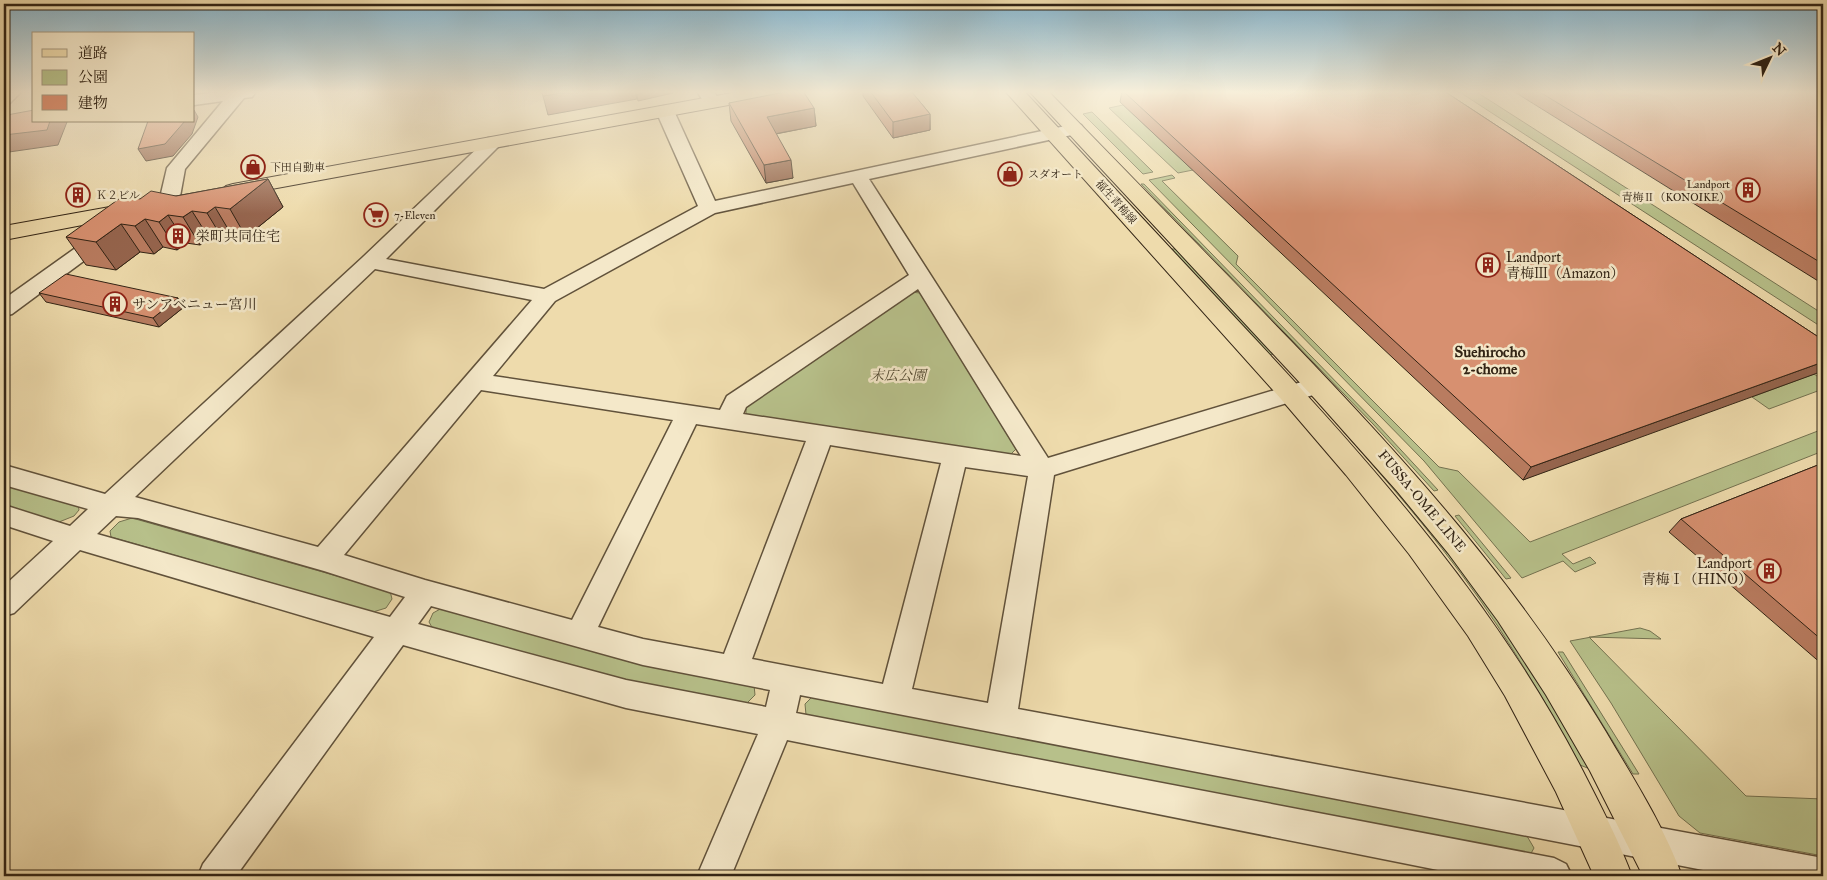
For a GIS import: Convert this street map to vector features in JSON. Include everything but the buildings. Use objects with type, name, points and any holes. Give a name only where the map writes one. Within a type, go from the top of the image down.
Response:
[{"type":"main road","points":[[217,193],[549,132]]},
{"type":"main road","name":"福生青梅線","points":[[1077,132],[1116,182]]},
{"type":"main road","name":"福生青梅線","points":[[1054,134],[1116,182]]},
{"type":"main road","name":"FUSSA-OME LINE","points":[[1116,182],[1168,243],[1305,389],[1378,492],[1424,550],[1480,628],[1532,712],[1613,876]]},
{"type":"main road","points":[[4,233],[179,200]]},
{"type":"main road","name":"FUSSA-OME LINE","points":[[1168,243],[1197,290],[1423,501],[1485,578],[1572,707],[1663,876]]},
{"type":"street","points":[[179,200],[176,168],[206,132]]},
{"type":"street","points":[[675,132],[709,208]]},
{"type":"street","points":[[324,560],[547,296],[709,208],[1062,132]]},
{"type":"street","points":[[4,604],[370,262],[494,142]]},
{"type":"street","points":[[858,176],[1042,469],[1001,720]]},
{"type":"street","points":[[4,309],[146,206]]},
{"type":"street","points":[[370,262],[547,296]]},
{"type":"street","points":[[728,420],[736,402],[922,276]]},
{"type":"street","points":[[475,381],[688,416],[728,420],[820,436],[1042,469],[1305,389]]},
{"type":"street","points":[[579,635],[688,416]]},
{"type":"street","points":[[733,669],[820,436]]},
{"type":"street","points":[[894,700],[955,456]]},
{"type":"street","points":[[4,476],[109,505],[138,508],[324,560],[425,592],[643,652],[1823,876]]},
{"type":"street","points":[[4,515],[103,547],[396,631],[626,694],[1554,876]]},
{"type":"street","points":[[215,876],[425,592]]},
{"type":"street","points":[[714,876],[778,724],[788,679]]},
{"type":"green space","points":[[1101,132],[1112,132],[1153,172],[1143,174]]},
{"type":"green space","points":[[1135,132],[1152,132],[1193,170],[1178,173]]},
{"type":"green space","points":[[1521,132],[1539,132],[1823,314],[1823,328]]},
{"type":"green space","points":[[1172,175],[1175,178],[1162,181],[1238,256],[1236,264],[1439,467],[1458,471],[1530,542],[1823,429],[1823,451],[1562,554],[1573,564],[1590,557],[1596,563],[1575,572],[1563,561],[1522,578],[1424,461],[1149,180]]},
{"type":"green space","points":[[1141,184],[1144,184],[1376,423],[1438,490],[1434,491],[1373,424]]},
{"type":"green space","points":[[1171,249],[1176,249],[1273,354],[1268,355]]},
{"type":"green space","name":"末広公園","points":[[911,292],[920,293],[1016,449],[1009,456],[746,415],[746,405]]},
{"type":"green space","points":[[1814,374],[1823,380],[1823,389],[1769,409],[1752,397]]},
{"type":"green space","points":[[1343,425],[1347,427],[1503,621],[1590,769],[1580,765],[1530,677],[1479,599],[1422,524],[1341,429]]},
{"type":"green space","points":[[4,483],[78,504],[79,510],[74,516],[59,522],[4,506]]},
{"type":"green space","points":[[1459,515],[1511,578],[1506,579],[1455,516]]},
{"type":"green space","points":[[132,518],[390,591],[392,599],[386,608],[373,612],[111,537],[110,531],[119,522]]},
{"type":"green space","points":[[444,607],[754,685],[755,695],[746,704],[626,684],[433,629],[429,622],[433,613]]},
{"type":"green space","points":[[1640,628],[1650,631],[1661,639],[1591,637]]},
{"type":"green space","points":[[1589,637],[1746,796],[1823,799],[1823,856],[1700,833],[1679,816],[1611,703],[1570,641]]},
{"type":"green space","points":[[1558,652],[1563,652],[1639,774],[1633,774]]},
{"type":"green space","points":[[814,695],[1524,831],[1534,848],[1529,857],[806,715],[805,704]]},
{"type":"place","name":"下田自動車","points":[[253,167]]},
{"type":"place","name":"スダオート","points":[[1010,174]]},
{"type":"place","name":"Landport 青梅Ⅱ（KONOIKE）","points":[[1748,190]]},
{"type":"place","name":"Ｋ２ビル","points":[[78,195]]},
{"type":"place","name":"7-Eleven","points":[[376,215]]},
{"type":"place","name":"栄町共同住宅","points":[[178,236]]},
{"type":"place","name":"Landport 青梅Ⅲ（Amazon）","points":[[1488,265]]},
{"type":"place","name":"サンアベニュー宮川","points":[[115,304]]},
{"type":"place","name":"Landport 青梅Ⅰ（HINO）","points":[[1769,571]]},
{"type":"district","name":"Suehirocho 2-chome","points":[[1490,360]]}]
